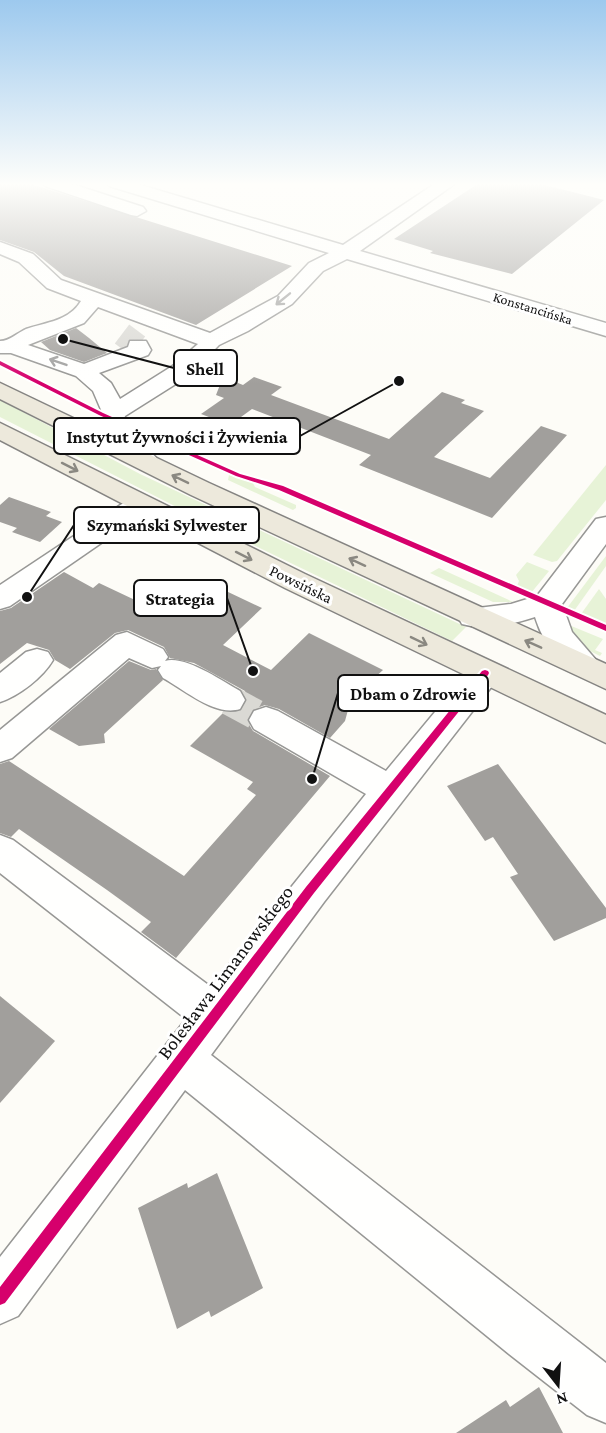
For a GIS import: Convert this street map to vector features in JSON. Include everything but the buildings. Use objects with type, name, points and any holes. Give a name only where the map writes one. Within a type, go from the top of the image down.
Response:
[{"type":"main road","points":[[0,390],[148,463],[596,673]]},
{"type":"main road","name":"Powsińska","points":[[0,429],[140,504],[606,730]]},
{"type":"street","points":[[5,250],[26,258],[54,284],[89,306],[171,339],[181,348],[175,360],[126,391],[111,404]]},
{"type":"street","name":"Konstancińska","points":[[339,250],[606,330]]},
{"type":"street","points":[[89,306],[204,339],[241,327],[285,300],[316,267],[349,250]]},
{"type":"street","points":[[297,260],[316,267]]},
{"type":"street","points":[[111,404],[193,362],[207,349],[204,339],[185,324],[118,300]]},
{"type":"street","points":[[67,324],[89,306]]},
{"type":"street","points":[[3,341],[27,337],[67,324],[96,321],[116,329]]},
{"type":"street","points":[[3,341],[84,371],[111,404],[111,422],[121,437],[148,463]]},
{"type":"street","points":[[84,371],[140,350],[138,346]]},
{"type":"street","points":[[0,599],[140,504]]},
{"type":"street","points":[[473,617],[512,614],[547,603],[606,525]]},
{"type":"street","points":[[547,603],[555,630],[574,656],[596,673]]},
{"type":"street","points":[[0,749],[127,643],[229,700]]},
{"type":"street","points":[[0,690],[37,660]]},
{"type":"street","name":"Bolesława Limanowskiego","points":[[0,1298],[214,1015],[485,673]]},
{"type":"street","points":[[266,720],[390,790]]},
{"type":"street","points":[[0,852],[214,1015]]},
{"type":"street","points":[[181,1059],[527,1336],[606,1396]]},
{"type":"green space","points":[[0,400],[140,474],[466,627],[452,641],[212,525],[0,417]]},
{"type":"green space","points":[[606,465],[606,500],[557,561],[552,562],[533,555]]},
{"type":"green space","points":[[229,475],[253,483],[255,487],[296,505],[296,508],[293,510],[228,480]]},
{"type":"green space","points":[[606,556],[606,566],[574,611],[567,608]]},
{"type":"green space","points":[[527,562],[549,571],[531,593],[517,586],[519,581],[516,575]]},
{"type":"green space","points":[[439,568],[513,602],[493,602],[430,573]]},
{"type":"green space","points":[[599,589],[606,599],[606,624],[581,614]]},
{"type":"green space","points":[[564,623],[603,639],[595,650],[602,653],[600,656],[584,648]]},
{"type":"tunnel","points":[[122,334],[138,346]]},
{"type":"tunnel","points":[[229,700],[266,720]]},
{"type":"cycle path","points":[[0,363],[101,414],[238,475],[281,488],[606,628]]},
{"type":"cycle path","points":[[0,1298],[310,890],[485,673]]},
{"type":"place","name":"Shell","points":[[63,339]]},
{"type":"place","name":"Instytut Żywności i Żywienia","points":[[399,381]]},
{"type":"place","name":"Szymański Sylwester","points":[[27,597]]},
{"type":"place","name":"Strategia","points":[[253,671]]},
{"type":"place","name":"Dbam o Zdrowie","points":[[312,779]]}]
